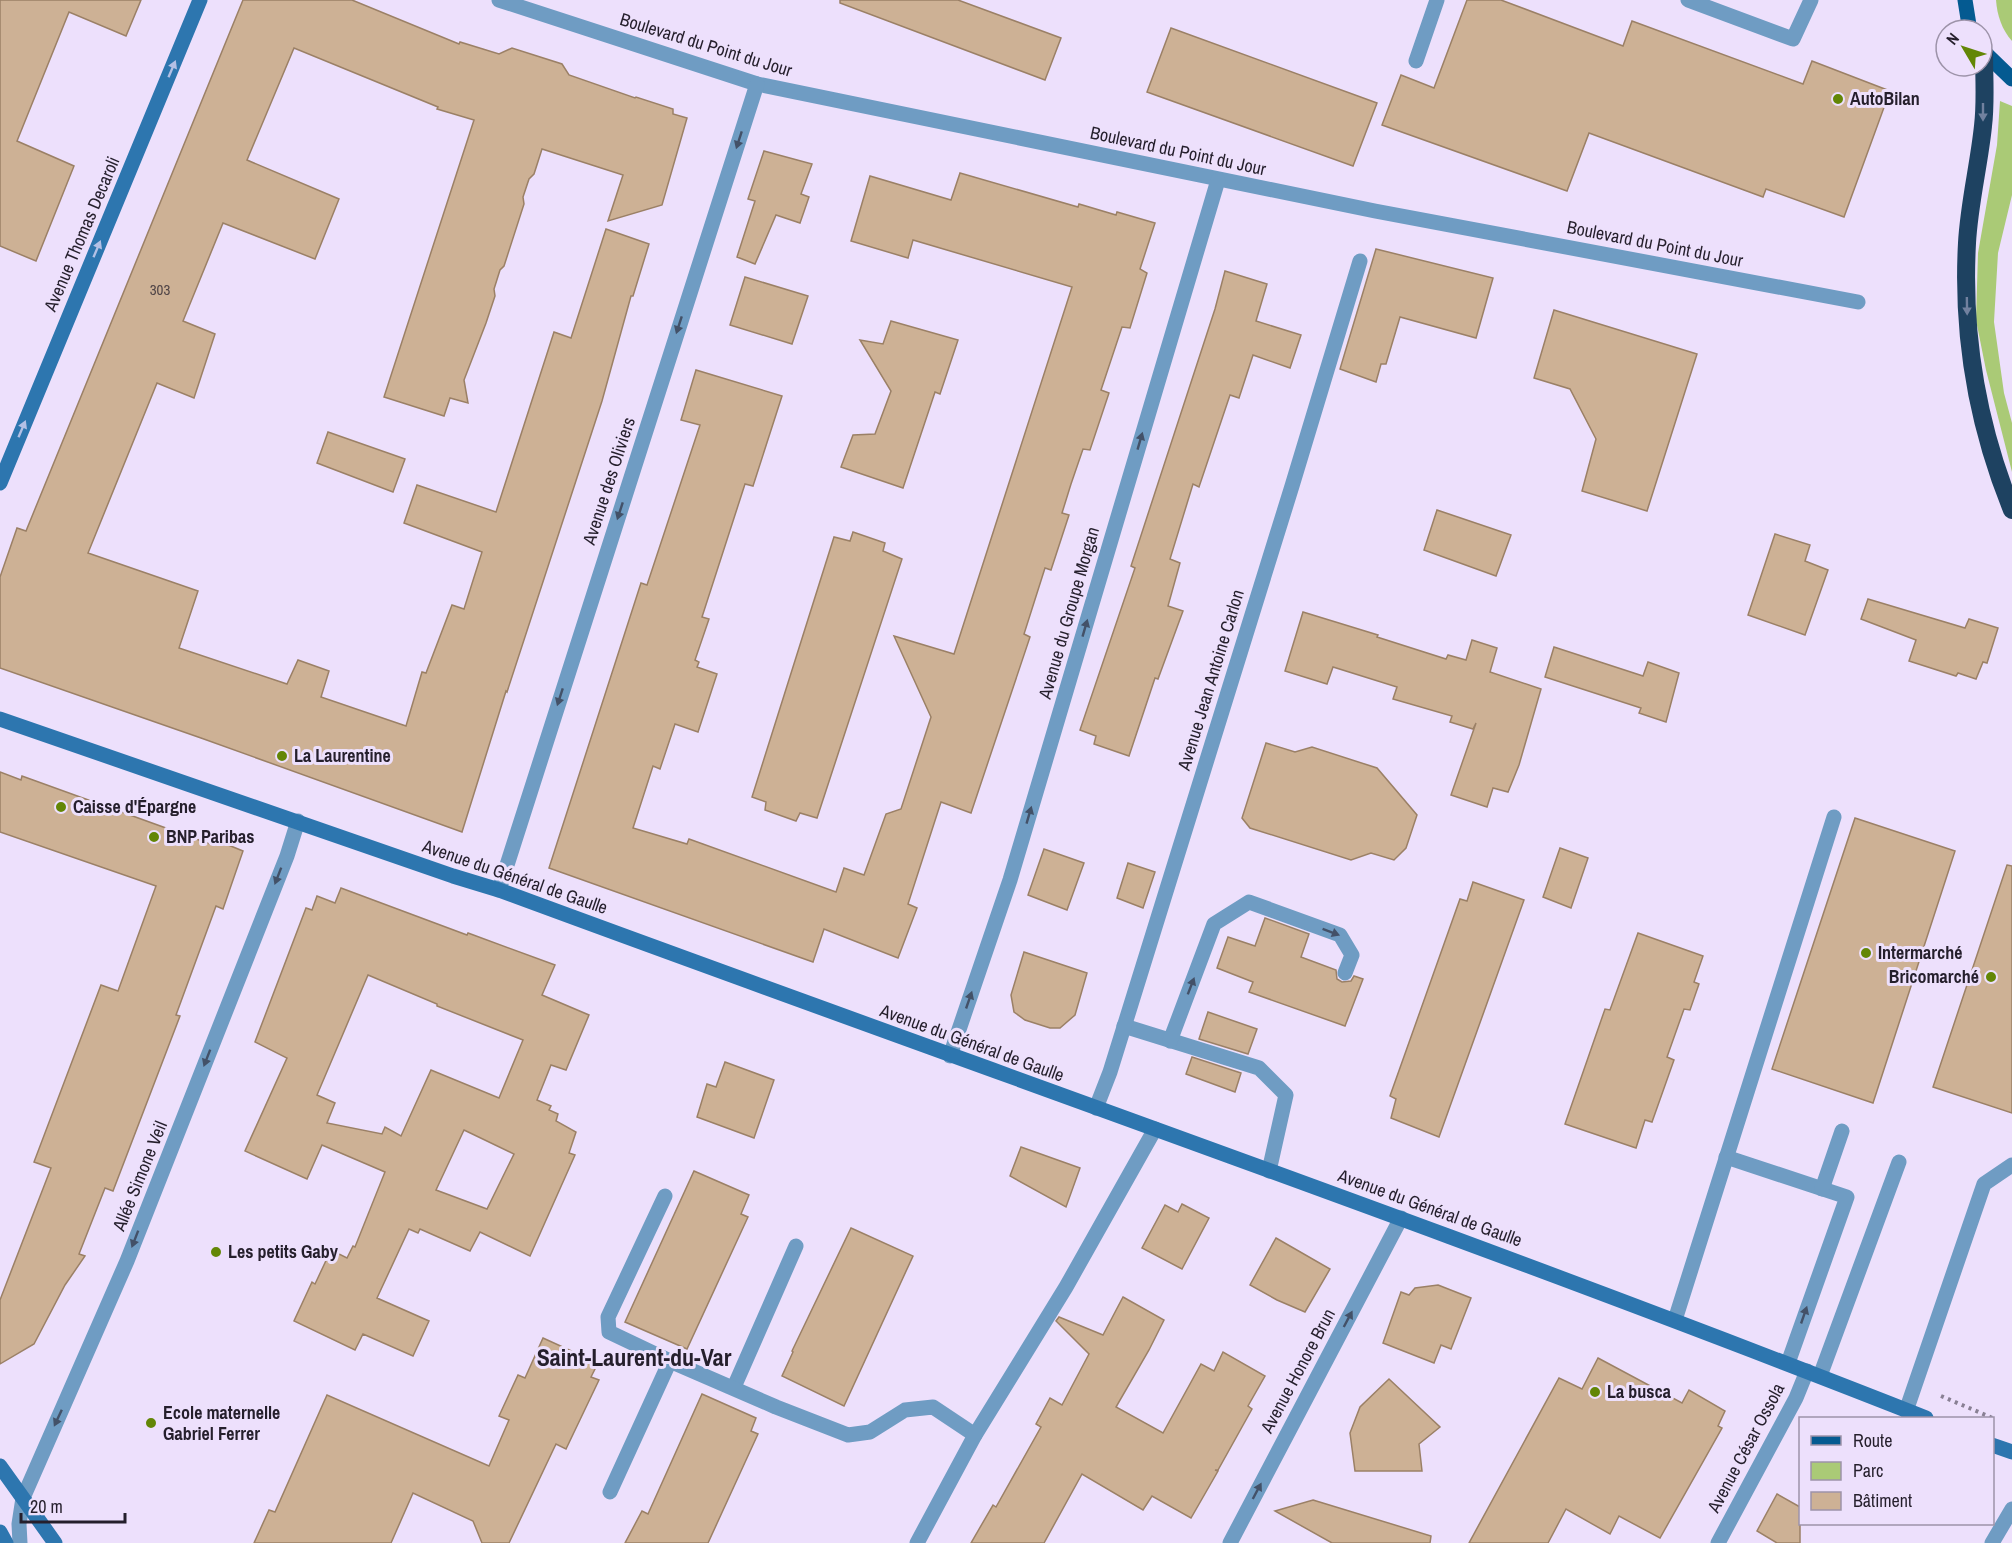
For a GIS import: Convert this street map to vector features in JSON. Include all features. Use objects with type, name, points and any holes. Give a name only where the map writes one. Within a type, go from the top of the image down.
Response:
[{"type":"highway","points":[[1983,78],[1983,124],[1967,242],[1968,336],[1973,382],[1984,431],[1998,476],[2012,510]]},
{"type":"main road","name":"Avenue Thomas Decaroli","points":[[0,483],[200,0]]},
{"type":"main road","points":[[1965,0],[1969,18]]},
{"type":"main road","points":[[1994,62],[2012,79]]},
{"type":"main road","name":"Avenue du Général de Gaulle","points":[[0,718],[499,890],[950,1056],[1401,1218],[1788,1363],[1921,1417]]},
{"type":"main road","points":[[1994,1446],[2012,1452]]},
{"type":"main road","points":[[0,1466],[55,1543]]},
{"type":"main road","points":[[0,1532],[6,1543]]},
{"type":"street","name":"Boulevard du Point du Jour","points":[[499,0],[757,84],[1218,180],[1858,302]]},
{"type":"street","points":[[1416,61],[1437,0]]},
{"type":"street","points":[[1688,0],[1793,39],[1810,0]]},
{"type":"street","name":"Avenue des Oliviers","points":[[499,890],[757,84]]},
{"type":"street","name":"Avenue du Groupe Morgan","points":[[950,1056],[1010,880],[1218,180]]},
{"type":"street","name":"Avenue Jean Antoine Carlon","points":[[1096,1108],[1124,1026],[1360,261]]},
{"type":"street","points":[[1675,1320],[1834,817]]},
{"type":"street","name":"Allée Simone Veil","points":[[20,1543],[19,1524],[23,1498],[127,1261],[240,976],[298,821]]},
{"type":"street","points":[[1170,1041],[1214,924],[1249,902],[1340,935],[1352,956],[1345,973]]},
{"type":"street","points":[[1124,1026],[1259,1068],[1286,1095],[1269,1171]]},
{"type":"street","points":[[917,1543],[975,1435],[1066,1287],[1155,1129]]},
{"type":"street","points":[[1822,1189],[1842,1131]]},
{"type":"street","points":[[1726,1157],[1847,1197],[1788,1363]]},
{"type":"street","name":"Avenue César Ossola","points":[[1718,1543],[1796,1398],[1814,1373],[1899,1162]]},
{"type":"street","points":[[1906,1411],[1984,1184],[2012,1164]]},
{"type":"street","points":[[665,1196],[608,1317],[609,1332],[776,1407],[848,1435],[870,1432],[905,1410],[933,1407],[975,1435]]},
{"type":"street","name":"Avenue Honore Brun","points":[[1230,1543],[1401,1218]]},
{"type":"street","points":[[734,1388],[796,1246]]},
{"type":"street","points":[[610,1492],[670,1361]]},
{"type":"street","points":[[1992,1543],[2012,1509]]},
{"type":"green space","points":[[1996,0],[2012,0],[2012,41],[2001,22]]},
{"type":"green space","points":[[2000,101],[2012,106],[2012,195],[1998,253],[1994,322],[2004,393],[2012,423],[2012,472],[1976,320],[1978,253],[1997,145]]},
{"type":"building","points":[[0,0],[141,0],[126,36],[69,12],[17,141],[74,166],[36,261],[0,246]]},
{"type":"building","points":[[243,0],[352,0],[459,44],[460,42],[499,54],[512,48],[562,64],[569,75],[673,109],[673,114],[687,118],[662,205],[608,221],[623,175],[542,149],[534,174],[529,179],[523,197],[524,204],[494,289],[495,296],[464,380],[468,403],[450,398],[444,416],[384,397],[474,120],[437,109],[438,107],[294,48],[247,160],[339,199],[315,259],[223,223],[183,321],[215,334],[194,398],[157,383],[88,553],[198,591],[179,648],[287,684],[298,660],[329,671],[321,697],[406,726],[422,672],[426,673],[452,605],[464,609],[482,552],[404,523],[417,485],[496,512],[554,332],[571,338],[606,229],[649,244],[633,296],[631,296],[602,401],[462,832],[0,668],[0,577],[17,528],[26,531]]},
{"type":"building","points":[[840,0],[958,0],[1061,38],[1045,80],[840,3]]},
{"type":"building","points":[[1467,0],[1501,0],[1623,46],[1632,21],[1803,84],[1812,61],[1890,91],[1844,217],[1766,189],[1763,197],[1589,133],[1567,191],[1382,125],[1401,75],[1434,88]]},
{"type":"building","points":[[1171,28],[1377,103],[1353,166],[1147,92]]},
{"type":"building","points":[[764,151],[812,164],[801,194],[809,197],[800,223],[776,215],[755,264],[737,257],[755,201],[748,199]]},
{"type":"building","points":[[960,173],[1078,207],[1079,204],[1155,223],[1140,269],[1147,273],[1130,328],[1122,327],[1101,390],[1109,393],[1090,450],[1083,449],[1071,484],[1062,513],[1069,515],[1051,570],[1045,568],[1024,634],[1030,637],[971,813],[941,802],[908,904],[917,908],[898,958],[824,929],[813,962],[549,868],[641,583],[647,585],[700,425],[681,420],[696,370],[782,396],[753,486],[745,484],[702,617],[709,619],[695,660],[699,662],[697,667],[717,674],[698,732],[675,724],[660,769],[653,766],[633,828],[687,844],[689,839],[836,892],[844,868],[864,875],[886,814],[901,809],[931,717],[894,636],[954,654],[1072,287],[913,240],[908,258],[851,241],[870,176],[951,200]]},
{"type":"building","points":[[1376,249],[1493,278],[1476,338],[1400,317],[1386,364],[1381,364],[1376,382],[1340,369]]},
{"type":"building","points":[[1225,271],[1267,284],[1256,321],[1301,335],[1290,368],[1253,355],[1239,398],[1230,395],[1199,487],[1193,484],[1170,559],[1180,563],[1168,606],[1183,611],[1158,679],[1155,678],[1129,756],[1094,744],[1096,736],[1080,730],[1135,568],[1131,566],[1215,309]]},
{"type":"building","points":[[745,277],[808,296],[792,344],[730,325]]},
{"type":"building","points":[[1554,310],[1697,354],[1647,511],[1582,491],[1596,439],[1570,389],[1534,378]]},
{"type":"building","points":[[891,321],[958,340],[940,394],[935,392],[903,488],[841,467],[853,435],[875,434],[891,391],[860,340],[883,344]]},
{"type":"building","points":[[328,432],[405,459],[393,492],[317,463]]},
{"type":"building","points":[[1437,510],[1511,535],[1496,576],[1424,550]]},
{"type":"building","points":[[853,532],[885,543],[883,551],[902,559],[817,818],[800,813],[796,821],[765,810],[766,802],[752,797],[834,537],[850,541]]},
{"type":"building","points":[[1775,534],[1810,545],[1805,561],[1828,570],[1805,635],[1748,615]]},
{"type":"building","points":[[1868,599],[1965,628],[1969,619],[1998,628],[1987,663],[1983,662],[1976,679],[1958,673],[1956,676],[1909,661],[1916,640],[1861,619]]},
{"type":"building","points":[[1303,612],[1446,659],[1448,655],[1466,660],[1472,640],[1497,648],[1490,672],[1541,689],[1519,765],[1508,792],[1493,788],[1487,807],[1451,795],[1476,723],[1473,729],[1450,722],[1452,716],[1393,699],[1397,687],[1333,667],[1327,684],[1285,671]]},
{"type":"building","points":[[1554,647],[1643,676],[1648,662],[1679,673],[1666,722],[1639,713],[1641,708],[1545,677]]},
{"type":"building","points":[[1266,743],[1295,752],[1312,747],[1377,768],[1417,815],[1406,848],[1394,860],[1371,853],[1351,860],[1250,828],[1242,818]]},
{"type":"building","points":[[0,772],[21,780],[22,776],[213,845],[216,840],[243,851],[223,909],[216,906],[176,1015],[180,1016],[113,1191],[105,1188],[79,1254],[85,1256],[65,1285],[34,1344],[0,1364],[0,1300],[51,1168],[34,1162],[101,985],[118,991],[156,886],[0,832]]},
{"type":"building","name":"Intermarché","points":[[1855,818],[1955,851],[1873,1103],[1772,1069]]},
{"type":"building","points":[[1560,848],[1588,858],[1571,908],[1543,897]]},
{"type":"building","points":[[1044,849],[1084,863],[1067,910],[1028,895]]},
{"type":"building","points":[[1128,863],[1155,872],[1143,908],[1117,898]]},
{"type":"building","name":"Bricomarché","points":[[2007,865],[2012,866],[2012,1113],[1933,1087]]},
{"type":"building","points":[[1473,882],[1524,900],[1439,1137],[1391,1118],[1396,1099],[1390,1096],[1460,899],[1467,901]]},
{"type":"building","points":[[341,888],[555,965],[542,995],[589,1015],[566,1070],[551,1065],[537,1100],[551,1106],[549,1110],[558,1114],[556,1121],[576,1132],[569,1153],[575,1155],[530,1256],[480,1232],[470,1251],[420,1229],[418,1233],[409,1229],[377,1298],[429,1321],[413,1356],[363,1334],[355,1350],[294,1321],[312,1282],[315,1284],[331,1250],[347,1258],[353,1246],[355,1247],[385,1172],[322,1145],[307,1179],[245,1151],[287,1058],[255,1042],[306,908],[312,910],[317,896],[335,903]],"holes":[[[368,975],[437,1004],[437,1006],[523,1040],[499,1098],[431,1070],[401,1136],[385,1127],[382,1134],[327,1123],[335,1103],[317,1095]],[[464,1130],[514,1154],[487,1209],[436,1190]]]},
{"type":"building","points":[[1265,918],[1309,934],[1301,957],[1336,970],[1337,979],[1342,982],[1351,981],[1354,976],[1363,979],[1345,1026],[1249,992],[1253,982],[1217,968],[1228,937],[1255,946]]},
{"type":"building","points":[[1638,933],[1703,956],[1694,982],[1699,984],[1690,1010],[1684,1009],[1667,1057],[1674,1060],[1652,1122],[1645,1120],[1636,1148],[1565,1124],[1605,1009],[1610,1010]]},
{"type":"building","points":[[1024,952],[1087,973],[1075,1015],[1060,1028],[1050,1028],[1025,1020],[1014,1012],[1011,995]]},
{"type":"building","points":[[1208,1012],[1257,1029],[1248,1054],[1199,1039]]},
{"type":"building","points":[[1192,1057],[1241,1073],[1235,1092],[1186,1074]]},
{"type":"building","points":[[725,1062],[774,1080],[754,1138],[697,1117],[707,1084],[716,1087]]},
{"type":"building","points":[[1021,1147],[1080,1168],[1066,1207],[1010,1176]]},
{"type":"building","points":[[694,1171],[749,1195],[741,1214],[748,1217],[687,1349],[625,1322]]},
{"type":"building","points":[[1182,1204],[1209,1218],[1182,1269],[1142,1248],[1165,1205],[1178,1212]]},
{"type":"building","points":[[851,1228],[913,1256],[844,1406],[782,1376]]},
{"type":"building","points":[[1276,1238],[1330,1269],[1305,1312],[1250,1285]]},
{"type":"building","points":[[1438,1285],[1471,1298],[1451,1349],[1441,1345],[1434,1363],[1383,1343],[1401,1292],[1409,1295],[1415,1288]]},
{"type":"building","points":[[1123,1297],[1164,1320],[1116,1407],[1163,1433],[1201,1364],[1214,1371],[1223,1352],[1265,1376],[1248,1406],[1252,1409],[1218,1470],[1215,1470],[1218,1471],[1191,1518],[1152,1496],[1143,1510],[1082,1474],[1044,1543],[971,1543],[993,1505],[996,1507],[1041,1427],[1036,1424],[1050,1398],[1062,1405],[1089,1354],[1056,1321],[1059,1317],[1103,1335]]},
{"type":"building","points":[[543,1338],[598,1363],[591,1377],[599,1380],[566,1449],[556,1444],[509,1543],[482,1543],[473,1521],[413,1493],[391,1543],[254,1543],[269,1510],[275,1512],[327,1395],[489,1466],[509,1420],[499,1416],[518,1375],[525,1378]]},
{"type":"building","points":[[1598,1358],[1682,1403],[1689,1390],[1725,1411],[1718,1426],[1722,1428],[1660,1538],[1619,1516],[1610,1534],[1566,1509],[1548,1543],[1469,1543],[1559,1378],[1582,1389]]},
{"type":"building","points":[[1389,1379],[1440,1427],[1419,1444],[1422,1471],[1355,1471],[1350,1433],[1360,1407]]},
{"type":"building","points":[[702,1394],[756,1418],[751,1431],[758,1434],[708,1543],[625,1543],[642,1511],[648,1514]]},
{"type":"building","points":[[1777,1494],[1799,1506],[1800,1543],[1777,1543],[1757,1531]]},
{"type":"building","points":[[1313,1500],[1431,1536],[1430,1543],[1332,1543],[1275,1511]]},
{"type":"place","name":"AutoBilan","points":[[1838,99]]},
{"type":"place","name":"La Laurentine","points":[[282,756]]},
{"type":"place","name":"Caisse d'Épargne","points":[[61,807]]},
{"type":"place","name":"BNP Paribas","points":[[154,837]]},
{"type":"place","name":"Intermarché","points":[[1866,953]]},
{"type":"place","name":"Bricomarché","points":[[1991,977]]},
{"type":"place","name":"Les petits Gaby","points":[[216,1252]]},
{"type":"place","name":"La busca","points":[[1595,1392]]},
{"type":"place","name":"Ecole maternelle Gabriel Ferrer","points":[[151,1423]]},
{"type":"district","name":"Saint-Laurent-du-Var","points":[[634,1358]]}]
